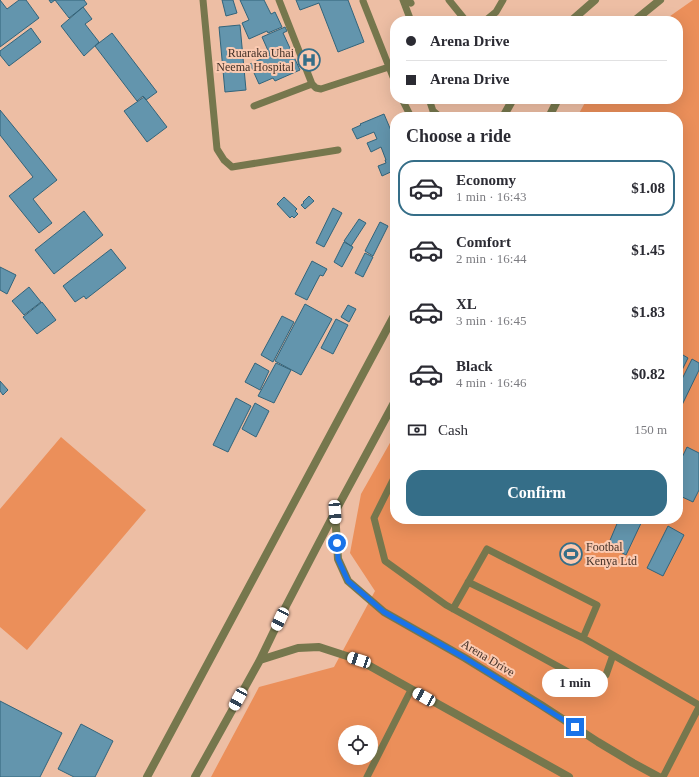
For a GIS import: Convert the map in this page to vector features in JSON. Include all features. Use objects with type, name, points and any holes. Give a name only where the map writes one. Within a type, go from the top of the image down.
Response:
[{"type":"street","points":[[577,16],[595,0]]},
{"type":"street","points":[[640,16],[660,0]]},
{"type":"street","points":[[147,777],[390,323]]},
{"type":"street","points":[[195,777],[260,660],[335,512],[390,410]]},
{"type":"street","name":"Arena Drive","points":[[335,512],[338,559],[348,581],[384,612],[465,658],[598,742],[659,777]]},
{"type":"street","points":[[260,660],[298,648],[319,647],[359,660],[570,777]]},
{"type":"lane","points":[[203,0],[218,149],[224,160],[232,167],[338,150]]},
{"type":"lane","points":[[279,0],[312,84],[316,88],[321,89],[390,67]]},
{"type":"lane","points":[[364,0],[390,61]]},
{"type":"lane","points":[[403,0],[409,16]]},
{"type":"lane","points":[[448,0],[462,16]]},
{"type":"lane","points":[[491,16],[496,12],[503,0]]},
{"type":"lane","points":[[254,106],[312,84]]},
{"type":"lane","points":[[390,486],[374,518],[385,561],[446,605],[592,684],[606,675],[612,655]]},
{"type":"lane","points":[[453,609],[487,549],[597,605],[583,638]]},
{"type":"lane","points":[[468,582],[583,638],[699,706],[663,777]]},
{"type":"lane","points":[[368,777],[411,690]]},
{"type":"shaded area","points":[[693,0],[699,0],[699,777],[211,777],[259,687],[334,667],[375,591],[350,553],[361,494],[390,443],[390,524],[683,524],[683,112],[580,112],[584,104],[683,104],[683,16],[670,16]]},
{"type":"shaded area","points":[[61,437],[146,510],[27,650],[0,627],[0,509]]},
{"type":"building","points":[[0,0],[7,9],[19,0],[26,0],[39,18],[0,47]]},
{"type":"building","points":[[55,0],[84,0],[87,4],[69,18]]},
{"type":"building","points":[[222,0],[233,0],[237,13],[226,16]]},
{"type":"building","points":[[240,0],[264,0],[271,14],[275,12],[282,27],[268,33],[267,31],[249,39],[242,23],[249,20]]},
{"type":"building","points":[[296,0],[348,0],[364,42],[338,52],[319,3],[300,10]]},
{"type":"building","points":[[83,7],[92,19],[85,24],[99,42],[84,56],[61,26]]},
{"type":"building","points":[[240,25],[246,90],[225,92],[219,27]]},
{"type":"building","points":[[285,27],[287,31],[283,33],[300,70],[275,81],[273,78],[259,84],[250,64],[270,55],[262,37]]},
{"type":"building","points":[[31,28],[41,42],[9,66],[0,55],[0,51]]},
{"type":"building","points":[[112,33],[157,92],[146,100],[143,96],[137,101],[95,46]]},
{"type":"building","points":[[144,97],[167,127],[147,142],[124,111]]},
{"type":"building","points":[[0,110],[57,180],[33,199],[52,223],[39,233],[9,196],[33,177],[0,135]]},
{"type":"building","points":[[384,114],[390,128],[390,172],[382,176],[378,166],[386,163],[386,160],[381,147],[371,152],[367,143],[377,139],[374,132],[357,139],[352,129],[361,125],[360,124]]},
{"type":"building","points":[[309,196],[314,201],[305,209],[301,205]]},
{"type":"building","points":[[284,197],[297,209],[295,211],[298,214],[294,218],[292,216],[290,218],[277,204]]},
{"type":"building","points":[[333,208],[342,213],[324,247],[316,243]]},
{"type":"building","points":[[84,211],[103,235],[54,274],[35,250]]},
{"type":"building","points":[[359,219],[366,223],[351,246],[344,241]]},
{"type":"building","points":[[380,222],[388,226],[373,256],[365,251]]},
{"type":"building","points":[[344,242],[353,247],[342,267],[334,262]]},
{"type":"building","points":[[111,249],[126,268],[86,299],[84,296],[75,302],[63,286]]},
{"type":"building","points":[[365,253],[373,257],[363,277],[355,273]]},
{"type":"building","points":[[312,261],[327,269],[323,276],[320,275],[307,300],[295,294]]},
{"type":"building","points":[[0,267],[16,275],[7,294],[0,290]]},
{"type":"building","points":[[29,287],[41,302],[24,315],[12,301]]},
{"type":"building","points":[[42,302],[56,320],[37,334],[23,317]]},
{"type":"building","points":[[305,304],[332,319],[301,375],[275,361]]},
{"type":"building","points":[[348,305],[356,309],[349,322],[341,317]]},
{"type":"building","points":[[282,316],[294,322],[273,362],[261,355]]},
{"type":"building","points":[[336,319],[348,325],[333,354],[321,348]]},
{"type":"building","points":[[683,355],[688,358],[683,368]]},
{"type":"building","points":[[692,359],[699,363],[699,370],[683,403],[683,377]]},
{"type":"building","points":[[255,363],[269,371],[260,390],[245,382]]},
{"type":"building","points":[[276,363],[291,370],[274,403],[258,396]]},
{"type":"building","points":[[0,381],[8,390],[3,395],[0,391]]},
{"type":"building","points":[[236,398],[251,406],[228,452],[213,445]]},
{"type":"building","points":[[255,403],[269,411],[256,437],[242,429]]},
{"type":"building","points":[[687,447],[699,453],[699,490],[693,502],[683,497],[683,455]]},
{"type":"building","points":[[617,524],[641,524],[626,555],[608,545]]},
{"type":"building","points":[[668,526],[684,535],[663,576],[647,568]]},
{"type":"building","points":[[0,701],[62,733],[40,777],[0,777]]},
{"type":"building","points":[[81,724],[113,741],[95,777],[74,777],[58,769]]},
{"type":"place","name":"Ruaraka Uhai Neema Hospital","points":[[309,60]]},
{"type":"place","name":"Footbal Kenya Ltd","points":[[571,554]]},
{"type":"route","points":[[337,543],[338,559],[348,581],[384,612],[465,658],[575,727]]}]
